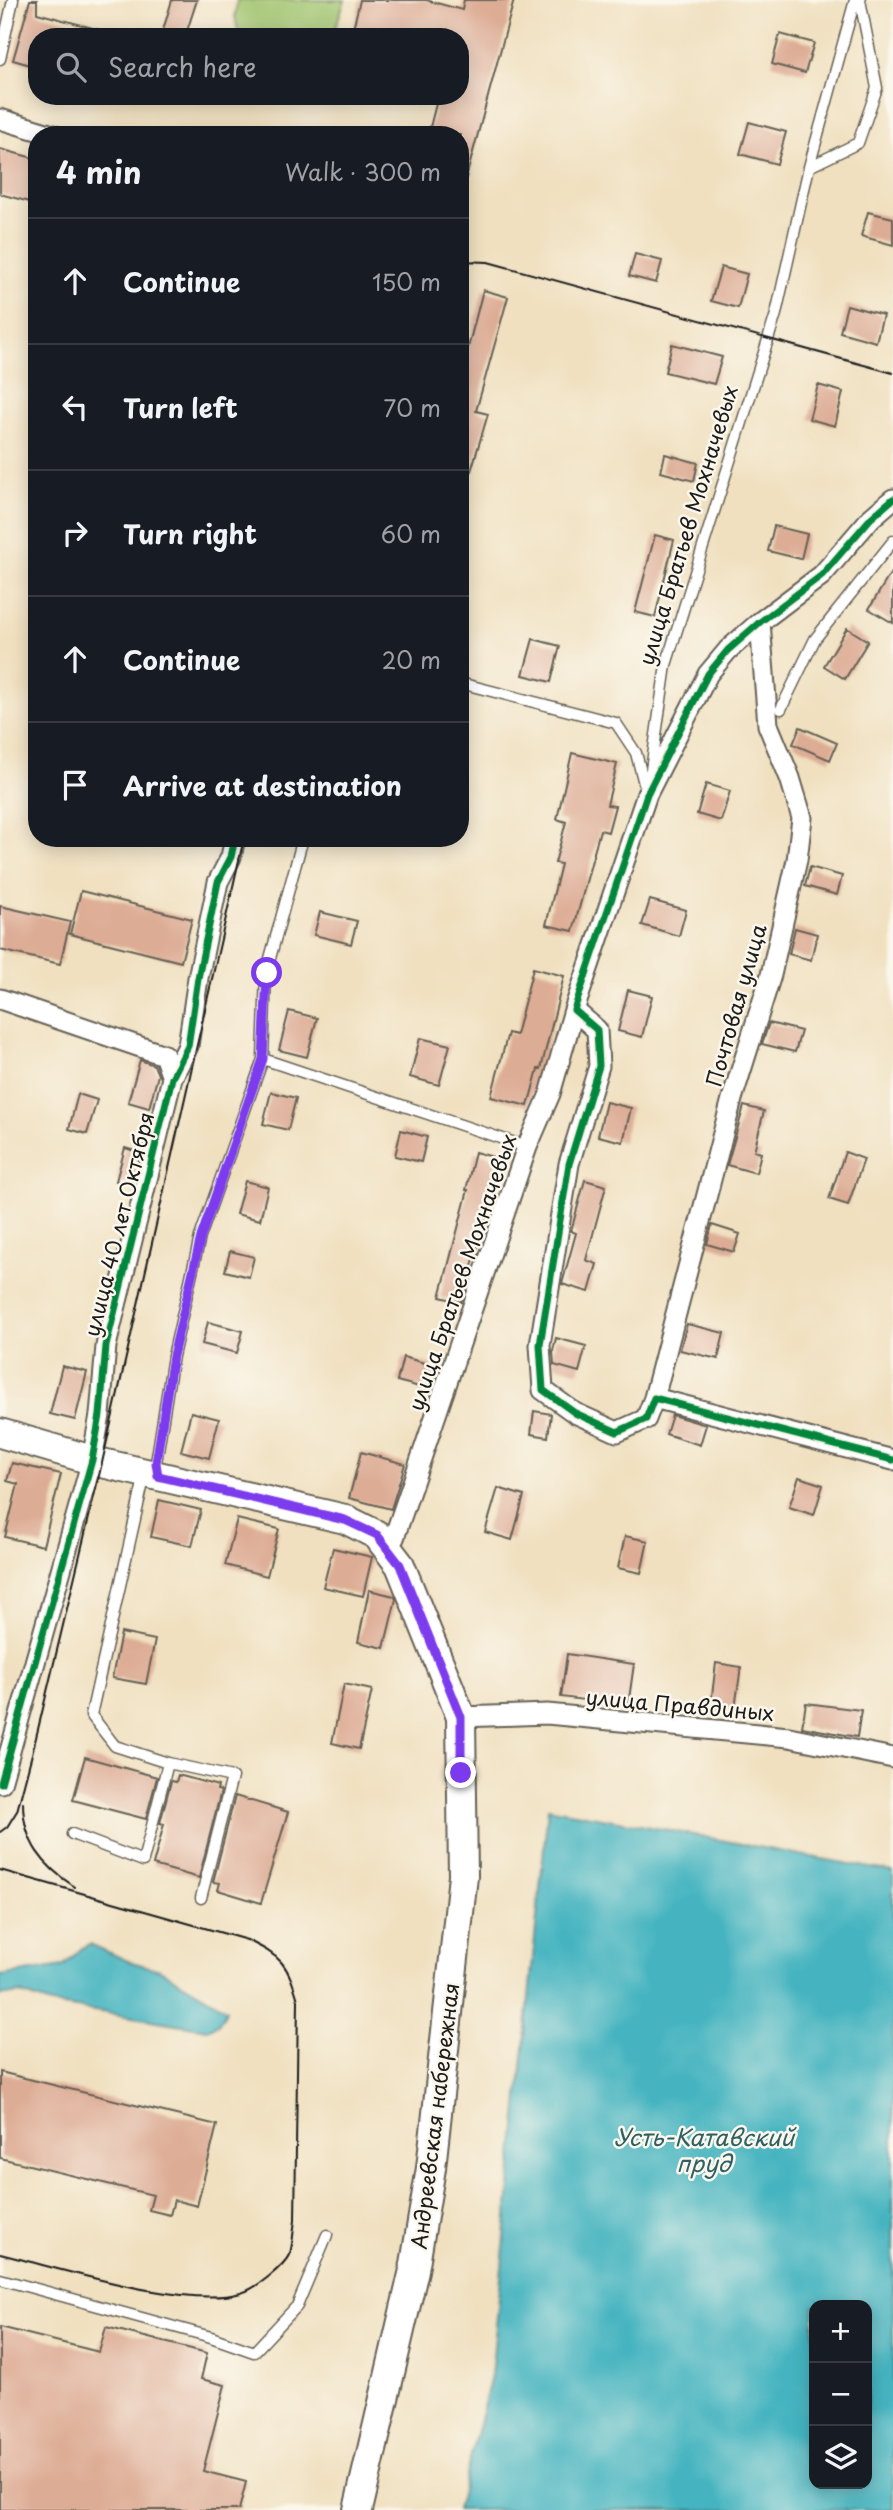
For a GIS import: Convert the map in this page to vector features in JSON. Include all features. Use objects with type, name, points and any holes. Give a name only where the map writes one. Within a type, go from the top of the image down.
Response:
[{"type":"main road","points":[[0,1433],[92,1460],[345,1520],[377,1535],[400,1565],[461,1717]]},
{"type":"main road","name":"Андреевская набережная","points":[[358,2510],[414,2270],[431,2168],[463,1876],[461,1717]]},
{"type":"street","points":[[0,119],[28,127]]},
{"type":"street","name":"улица Братьев Мохначевых","points":[[386,1548],[394,1538],[527,1147],[550,1094],[574,1010],[647,794],[708,674],[728,650],[822,575],[871,518],[893,499]]},
{"type":"street","name":"Почтовая улица","points":[[654,1398],[732,1099],[771,975],[797,860],[802,818],[790,778],[768,725],[760,622]]},
{"type":"street","name":"улица 40 лет Октября","points":[[1,1783],[92,1460],[100,1415],[106,1346],[172,1077],[188,1046],[198,978],[218,882],[233,847]]},
{"type":"street","points":[[0,999],[164,1055],[172,1077]]},
{"type":"street","points":[[574,1010],[597,1030],[599,1066],[569,1164],[540,1345],[543,1390],[575,1413],[617,1432],[646,1419],[654,1398],[893,1460]]},
{"type":"street","name":"улица Правдиных","points":[[461,1717],[547,1714],[789,1737],[893,1758]]},
{"type":"lane","points":[[0,59],[2,40],[13,0]]},
{"type":"lane","name":"улица Братьев Мохначевых","points":[[647,794],[666,665],[776,314],[809,167],[855,0]]},
{"type":"lane","points":[[809,167],[858,144],[877,88],[860,0]]},
{"type":"lane","points":[[780,709],[816,639],[893,541]]},
{"type":"lane","points":[[469,685],[616,723],[636,753],[647,794]]},
{"type":"lane","points":[[201,1898],[232,1777],[168,1763],[115,1746],[91,1715],[156,1463],[173,1356],[201,1237],[263,1059],[267,973],[301,847]]},
{"type":"lane","points":[[263,1059],[527,1147]]},
{"type":"lane","points":[[72,1834],[143,1861],[168,1763]]},
{"type":"lane","points":[[0,2279],[211,2337],[254,2353],[298,2306],[327,2235]]},
{"type":"green space","points":[[237,0],[345,0],[335,28],[237,28],[235,16]]},
{"type":"water","name":"Усть-Катавский пруд","points":[[548,1808],[893,1872],[893,2510],[457,2510],[491,2376]]},
{"type":"water","points":[[90,1944],[128,1961],[160,1970],[226,2009],[224,2016],[217,2024],[207,2029],[51,2004],[19,1993],[0,1996],[0,1976],[63,1966]]},
{"type":"building","points":[[30,0],[37,0],[37,13],[93,28],[28,28],[28,64],[13,60]]},
{"type":"building","points":[[172,0],[197,0],[188,28],[164,28]]},
{"type":"building","points":[[360,0],[426,0],[462,10],[464,0],[514,0],[469,167],[469,126],[430,126],[436,105],[469,105],[469,28],[353,28]]},
{"type":"building","points":[[780,34],[814,43],[805,73],[772,64]]},
{"type":"building","points":[[749,122],[786,132],[777,164],[740,154]]},
{"type":"building","points":[[0,149],[28,157],[28,202],[0,194]]},
{"type":"building","points":[[868,212],[893,218],[893,245],[861,236]]},
{"type":"building","points":[[635,254],[662,261],[656,283],[629,276]]},
{"type":"building","points":[[721,267],[747,274],[738,308],[711,301]]},
{"type":"building","points":[[483,290],[508,297],[476,411],[488,414],[469,478],[469,344]]},
{"type":"building","points":[[847,305],[883,315],[876,342],[840,332]]},
{"type":"building","points":[[672,344],[722,357],[714,384],[665,372]]},
{"type":"building","points":[[818,385],[843,392],[835,426],[809,419]]},
{"type":"building","points":[[665,454],[698,463],[694,481],[661,472]]},
{"type":"building","points":[[774,526],[807,534],[801,559],[768,551]]},
{"type":"building","points":[[655,535],[674,540],[655,617],[635,612]]},
{"type":"building","points":[[893,569],[893,623],[869,609]]},
{"type":"building","points":[[847,628],[868,641],[845,679],[824,666]]},
{"type":"building","points":[[533,639],[560,646],[551,682],[523,675]]},
{"type":"building","points":[[800,727],[837,743],[830,760],[793,744]]},
{"type":"building","points":[[572,753],[617,764],[607,805],[615,806],[608,832],[600,830],[573,931],[546,925],[561,864],[555,863],[566,822],[557,819]]},
{"type":"building","points":[[706,784],[730,791],[721,821],[697,814]]},
{"type":"building","points":[[810,867],[842,876],[837,895],[805,886]]},
{"type":"building","points":[[81,891],[192,919],[181,962],[70,934]]},
{"type":"building","points":[[650,900],[686,910],[679,936],[642,925]]},
{"type":"building","points":[[0,906],[70,922],[60,964],[0,950]]},
{"type":"building","points":[[320,912],[357,921],[351,944],[314,935]]},
{"type":"building","points":[[795,928],[817,934],[811,960],[789,954]]},
{"type":"building","points":[[533,968],[564,976],[541,1069],[538,1069],[528,1106],[491,1097],[508,1033],[516,1035]]},
{"type":"building","points":[[628,990],[652,996],[642,1037],[618,1031]]},
{"type":"building","points":[[289,1011],[317,1018],[307,1057],[279,1050]]},
{"type":"building","points":[[769,1023],[801,1031],[795,1052],[762,1044]]},
{"type":"building","points":[[420,1038],[450,1045],[439,1085],[410,1077]]},
{"type":"building","points":[[140,1060],[154,1065],[158,1075],[149,1108],[128,1102]]},
{"type":"building","points":[[271,1092],[296,1098],[288,1130],[263,1124]]},
{"type":"building","points":[[78,1094],[97,1100],[87,1134],[69,1129]]},
{"type":"building","points":[[606,1102],[631,1108],[623,1142],[598,1136]]},
{"type":"building","points":[[744,1106],[764,1111],[754,1151],[761,1153],[756,1173],[727,1165]]},
{"type":"building","points":[[401,1130],[427,1137],[421,1162],[395,1156]]},
{"type":"building","points":[[125,1148],[141,1153],[133,1185],[116,1181]]},
{"type":"building","points":[[475,1152],[504,1160],[461,1302],[440,1297],[468,1190]]},
{"type":"building","points":[[845,1152],[864,1159],[848,1205],[829,1199]]},
{"type":"building","points":[[585,1180],[606,1186],[586,1260],[597,1264],[589,1292],[562,1284],[576,1233],[571,1231]]},
{"type":"building","points":[[245,1181],[268,1187],[260,1220],[236,1214]]},
{"type":"building","points":[[712,1225],[740,1234],[734,1252],[707,1244]]},
{"type":"building","points":[[230,1251],[254,1257],[249,1277],[225,1271]]},
{"type":"building","points":[[208,1322],[243,1331],[237,1353],[202,1344]]},
{"type":"building","points":[[687,1324],[724,1333],[718,1359],[680,1350]]},
{"type":"building","points":[[556,1338],[586,1346],[579,1372],[554,1365]]},
{"type":"building","points":[[403,1357],[439,1367],[431,1390],[397,1381]]},
{"type":"building","points":[[62,1366],[87,1372],[75,1420],[50,1414]]},
{"type":"building","points":[[534,1411],[551,1414],[548,1437],[531,1434]]},
{"type":"building","points":[[191,1412],[219,1419],[209,1458],[181,1451]]},
{"type":"building","points":[[672,1415],[706,1425],[700,1445],[666,1434]]},
{"type":"building","points":[[361,1452],[405,1464],[391,1509],[349,1498]]},
{"type":"building","points":[[12,1463],[61,1474],[43,1546],[5,1537],[18,1484],[7,1481]]},
{"type":"building","points":[[799,1477],[823,1485],[814,1515],[789,1507]]},
{"type":"building","points":[[498,1488],[524,1496],[512,1540],[485,1532]]},
{"type":"building","points":[[159,1500],[201,1510],[192,1546],[151,1537]]},
{"type":"building","points":[[237,1519],[279,1529],[267,1576],[225,1565]]},
{"type":"building","points":[[625,1536],[648,1541],[641,1573],[618,1568]]},
{"type":"building","points":[[333,1548],[372,1557],[363,1596],[323,1587]]},
{"type":"building","points":[[369,1590],[394,1596],[396,1599],[384,1648],[358,1642]]},
{"type":"building","points":[[121,1633],[155,1640],[146,1684],[112,1678]]},
{"type":"building","points":[[567,1654],[634,1664],[628,1706],[561,1697]]},
{"type":"building","points":[[716,1663],[741,1667],[734,1715],[710,1712]]},
{"type":"building","points":[[344,1684],[372,1690],[359,1749],[332,1743]]},
{"type":"building","points":[[806,1703],[861,1710],[857,1737],[802,1727]]},
{"type":"building","points":[[85,1757],[157,1777],[146,1819],[73,1800]]},
{"type":"building","points":[[178,1775],[218,1786],[217,1790],[221,1791],[199,1878],[153,1865],[164,1824],[160,1823],[171,1781],[176,1782]]},
{"type":"building","points":[[235,1796],[288,1812],[261,1903],[218,1890],[220,1883],[213,1882]]},
{"type":"building","points":[[0,2072],[217,2125],[197,2206],[174,2200],[170,2215],[149,2210],[153,2195],[0,2158]]},
{"type":"building","points":[[0,2327],[99,2352],[106,2327],[207,2353],[201,2379],[225,2385],[203,2471],[246,2482],[239,2510],[0,2510]]},
{"type":"tram line","points":[[469,261],[488,262],[893,373]]},
{"type":"tram line","points":[[0,1832],[7,1827],[17,1811],[33,1750],[102,1463],[242,847]]},
{"type":"tram line","points":[[23,1802],[27,1829],[37,1852],[53,1870],[75,1887]]},
{"type":"tram line","points":[[0,1870],[247,1940],[276,1957],[286,1969],[298,2000],[295,2221],[290,2253],[276,2271],[241,2293],[188,2296],[122,2285],[0,2254]]},
{"type":"cycle path","points":[[893,499],[871,518],[822,575],[728,650],[708,674],[647,794],[574,1010],[597,1030],[599,1066],[569,1164],[540,1345],[543,1390],[575,1413],[617,1432],[646,1419],[654,1398],[893,1460]]},
{"type":"cycle path","points":[[1,1783],[92,1460],[100,1415],[106,1346],[172,1078],[188,1046],[198,978],[218,882],[233,847]]},
{"type":"route","points":[[267,973],[263,1059],[201,1237],[173,1356],[156,1463],[158,1476],[345,1520],[377,1535],[400,1565],[461,1717],[461,1773]]}]
